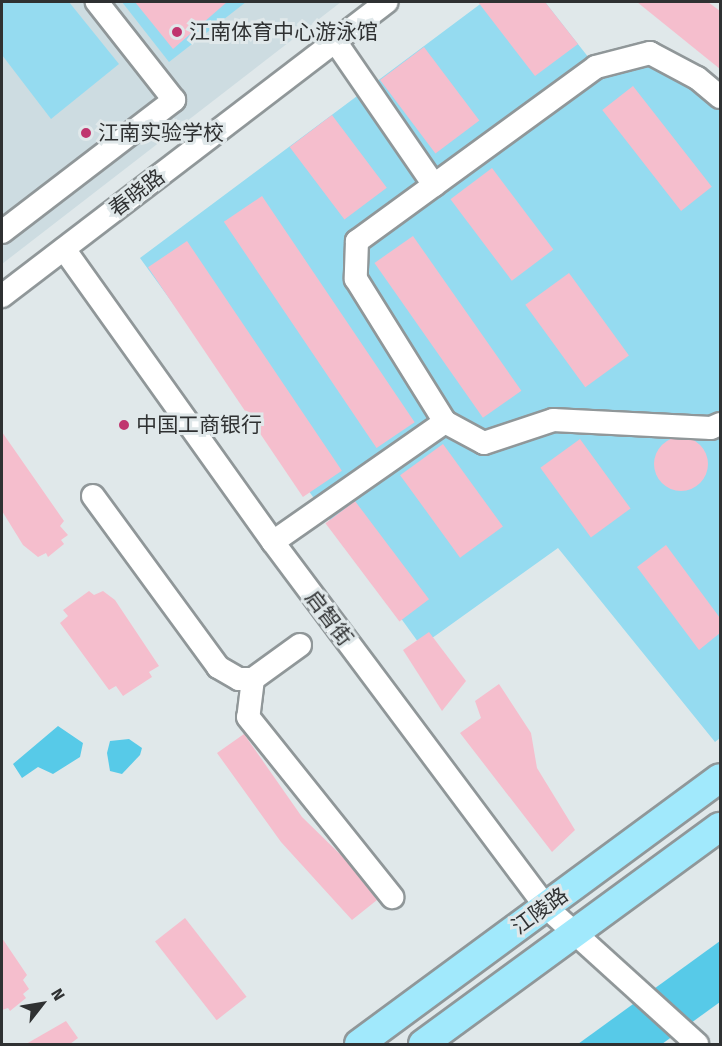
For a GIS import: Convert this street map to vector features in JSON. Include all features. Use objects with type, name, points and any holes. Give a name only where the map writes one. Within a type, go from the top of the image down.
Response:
[{"type":"main road","name":"江陵路","points":[[359,1044],[720,778]]},
{"type":"main road","name":"江陵路","points":[[423,1044],[720,827]]},
{"type":"street","points":[[2,232],[174,100],[97,2]]},
{"type":"street","name":"春晓路","points":[[2,296],[386,2]]},
{"type":"street","points":[[335,40],[434,185]]},
{"type":"street","points":[[720,97],[697,78],[650,53],[596,68],[357,241],[356,279],[445,422],[484,443],[553,420],[711,428],[720,424]]},
{"type":"street","name":"启智街","points":[[64,249],[273,542],[546,907],[617,968],[697,1044]]},
{"type":"street","points":[[273,542],[445,422]]},
{"type":"street","points":[[93,496],[218,667],[239,679],[253,679],[300,645]]},
{"type":"street","points":[[253,679],[248,717],[392,897]]},
{"type":"shaded area","name":"江南实验学校","points":[[2,2],[341,2],[2,264]]},
{"type":"shaded area","points":[[2,2],[69,2],[119,64],[51,119],[2,55]]},
{"type":"shaded area","name":"江南体育中心游泳馆","points":[[122,2],[246,2],[169,62]]},
{"type":"shaded area","points":[[483,2],[545,2],[596,67],[650,53],[720,97],[720,738],[715,742],[558,548],[421,646],[140,258]]},
{"type":"shaded area","points":[[58,726],[83,743],[80,757],[53,774],[38,767],[22,778],[13,764]]},
{"type":"shaded area","points":[[129,739],[142,748],[140,755],[122,774],[110,771],[107,753],[110,741]]},
{"type":"shaded area","points":[[720,941],[720,1002],[662,1044],[578,1044]]},
{"type":"building","points":[[135,2],[227,2],[173,49]]},
{"type":"building","points":[[478,2],[545,2],[578,44],[535,76]]},
{"type":"building","points":[[637,2],[708,2],[720,11],[720,69]]},
{"type":"building","points":[[424,47],[479,120],[435,154],[380,80]]},
{"type":"building","points":[[633,86],[712,187],[681,211],[602,110]]},
{"type":"building","points":[[332,115],[387,188],[344,220],[290,147]]},
{"type":"building","points":[[492,168],[553,249],[512,281],[450,199]]},
{"type":"building","points":[[262,196],[415,422],[377,448],[224,222]]},
{"type":"building","points":[[413,236],[521,391],[483,418],[374,263]]},
{"type":"building","points":[[187,241],[342,471],[303,497],[148,267]]},
{"type":"building","points":[[569,273],[629,356],[585,387],[525,305]]},
{"type":"building","points":[[2,432],[64,521],[60,526],[68,535],[61,540],[64,544],[48,557],[46,553],[38,557],[23,545],[2,511]]},
{"type":"building","points":[[681,437],[691,439],[700,445],[706,454],[708,464],[706,474],[700,483],[691,489],[681,491],[671,489],[662,483],[656,474],[654,464],[656,454],[662,445],[671,439]]},
{"type":"building","points":[[580,439],[631,509],[591,537],[540,468]]},
{"type":"building","points":[[443,444],[503,527],[460,558],[400,475]]},
{"type":"building","points":[[355,501],[429,599],[399,621],[325,523]]},
{"type":"building","points":[[666,545],[720,618],[720,633],[699,650],[637,567]]},
{"type":"building","points":[[89,591],[94,595],[103,591],[115,600],[159,666],[149,672],[152,677],[123,696],[116,686],[109,690],[60,623],[68,616],[63,610]]},
{"type":"building","points":[[429,632],[466,681],[442,711],[403,650]]},
{"type":"building","points":[[499,684],[531,733],[537,768],[575,830],[552,852],[460,733],[481,718],[475,701]]},
{"type":"building","points":[[244,734],[302,817],[343,857],[377,900],[352,920],[281,842],[217,753]]},
{"type":"building","points":[[185,918],[247,997],[217,1020],[155,941]]},
{"type":"building","points":[[2,938],[27,975],[23,980],[29,989],[23,994],[26,998],[10,1011],[8,1008],[2,1010]]},
{"type":"building","points":[[66,1021],[78,1038],[70,1044],[26,1044]]},
{"type":"place","name":"江南体育中心游泳馆","points":[[177,32]]},
{"type":"place","name":"江南实验学校","points":[[86,133]]},
{"type":"place","name":"中国工商银行","points":[[124,425]]}]
